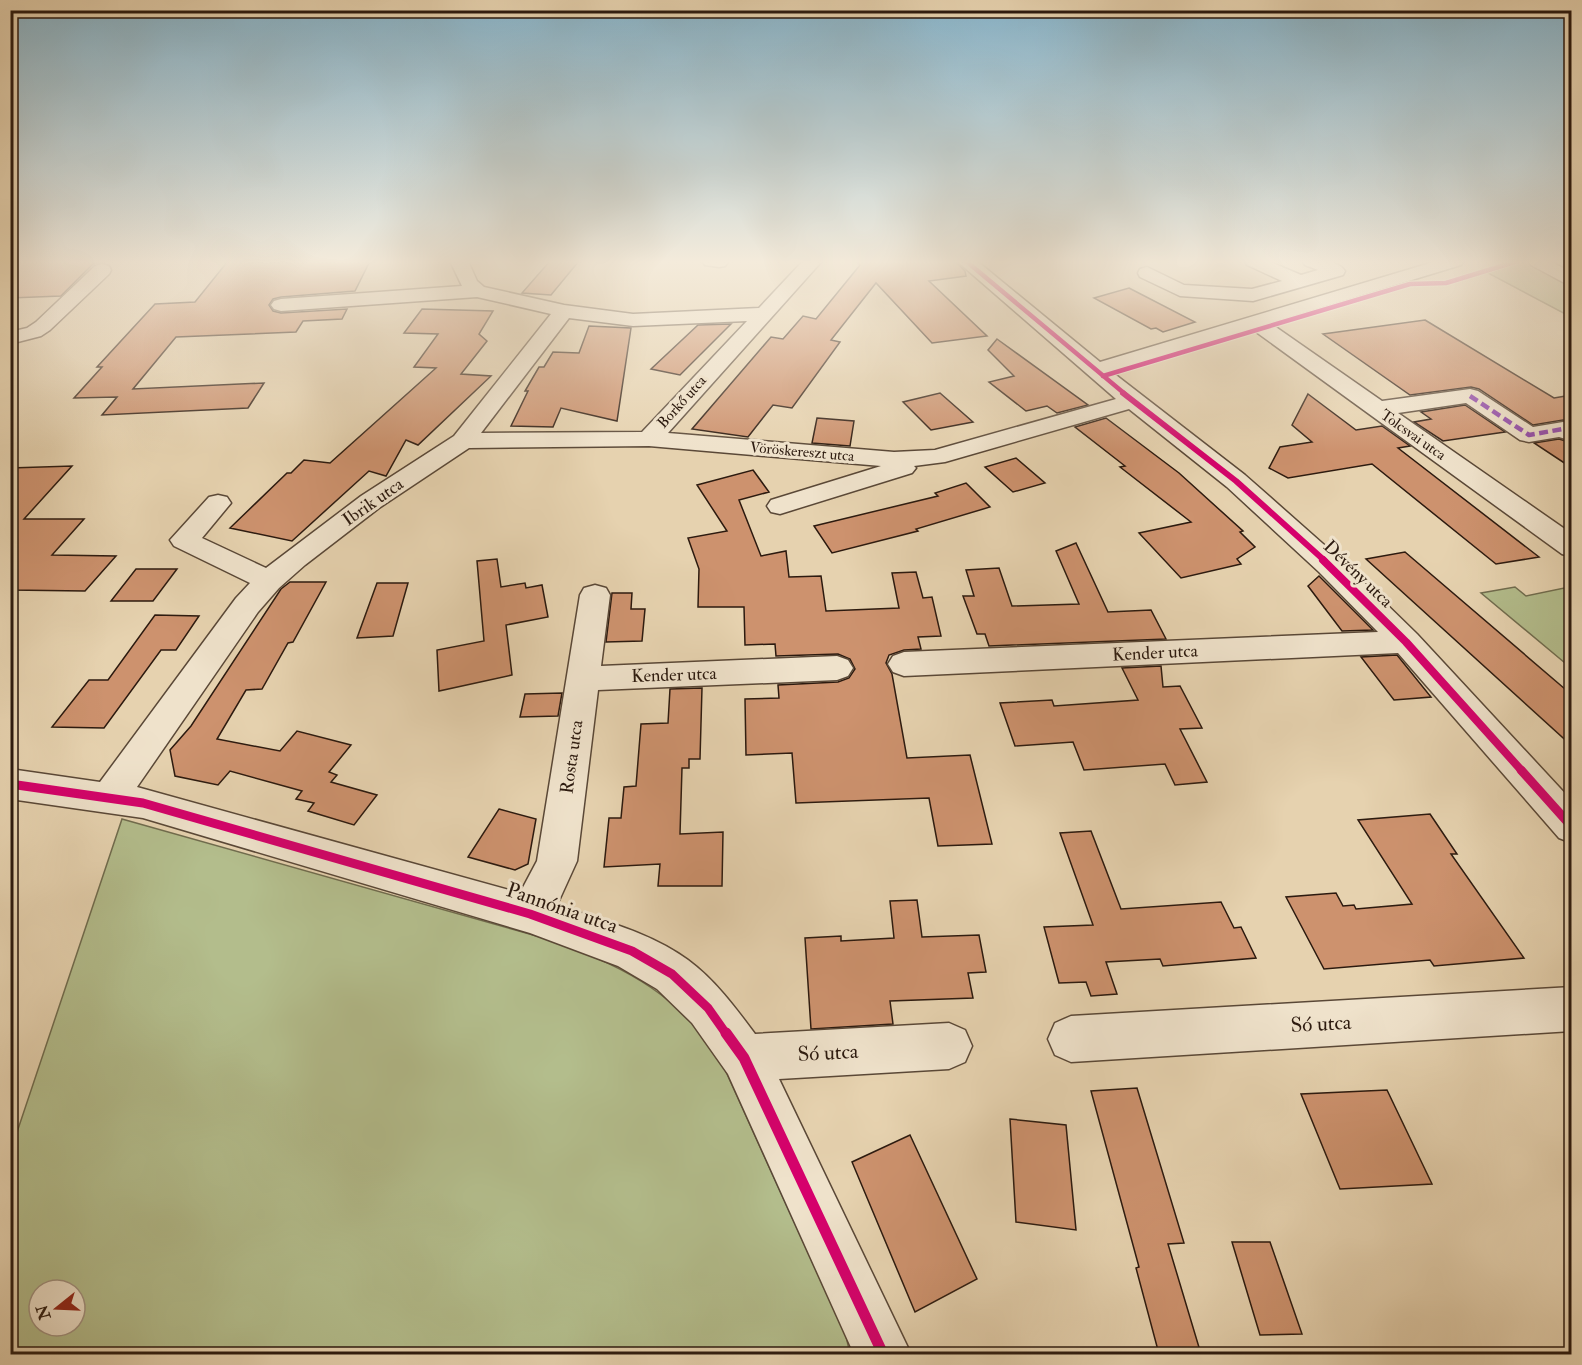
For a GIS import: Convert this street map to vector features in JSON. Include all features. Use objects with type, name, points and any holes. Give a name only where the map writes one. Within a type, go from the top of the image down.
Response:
[{"type":"street","points":[[16,337],[44,325]]},
{"type":"street","name":"Ibrik utca","points":[[110,797],[247,605],[269,581],[294,559],[370,502],[463,441],[553,325]]},
{"type":"street","name":"Borkő utca","points":[[649,439],[753,325]]},
{"type":"street","name":"Dévény utca","points":[[1042,325],[1133,401],[1236,481],[1329,565],[1406,642],[1572,827]]},
{"type":"street","points":[[1096,370],[1246,325]]},
{"type":"street","name":"Tolcsvai utca","points":[[1259,325],[1572,548]]},
{"type":"street","points":[[1377,409],[1470,396],[1529,435],[1563,429],[1572,434]]},
{"type":"street","name":"Vöröskereszt utca","points":[[463,441],[649,439],[894,460],[936,457],[1133,401]]},
{"type":"street","points":[[780,506],[936,457]]},
{"type":"street","points":[[218,504],[184,540],[269,581]]},
{"type":"street","name":"Rosta utca","points":[[530,914],[551,877],[557,861],[595,595]]},
{"type":"street","name":"Kender utca","points":[[904,664],[1406,642]]},
{"type":"street","name":"Kender utca","points":[[584,679],[837,668]]},
{"type":"street","name":"Pannónia utca","points":[[10,784],[143,803],[530,914],[632,951],[672,974],[708,1008],[744,1058],[883,1354]]},
{"type":"street","name":"Só utca","points":[[1071,1039],[1572,1009]]},
{"type":"street","name":"Só utca","points":[[744,1058],[949,1046]]},
{"type":"green space","points":[[1515,587],[1526,596],[1569,587],[1571,589],[1571,668],[1481,593]]},
{"type":"green space","points":[[122,819],[558,942],[608,963],[651,988],[689,1019],[722,1063],[846,1336],[850,1354],[11,1354],[11,1150]]},
{"type":"building","points":[[136,325],[301,325],[296,332],[176,337],[133,389],[264,383],[248,408],[102,415],[117,397],[74,398],[102,367],[97,367]]},
{"type":"building","points":[[410,325],[485,325],[479,334],[487,341],[461,374],[491,376],[418,445],[406,440],[386,476],[369,471],[292,541],[230,528],[287,473],[291,473],[304,460],[330,463],[436,368],[414,367],[438,334],[404,333]]},
{"type":"building","points":[[698,325],[730,325],[680,375],[651,369]]},
{"type":"building","points":[[795,325],[843,325],[831,340],[840,342],[792,408],[773,405],[748,437],[692,429],[771,337],[783,339]]},
{"type":"building","points":[[915,325],[975,325],[987,336],[932,343]]},
{"type":"building","points":[[1143,325],[1186,325],[1163,332],[1156,328],[1151,329]]},
{"type":"building","points":[[1391,325],[1433,325],[1554,398],[1572,395],[1572,422],[1563,420],[1533,425],[1479,389],[1471,387],[1410,395],[1323,334]]},
{"type":"building","points":[[589,326],[631,328],[617,421],[561,408],[553,427],[511,426],[528,391],[525,391],[539,367],[544,367],[553,352],[579,353]]},
{"type":"building","points":[[997,339],[1088,405],[1057,413],[1047,406],[1026,411],[989,382],[1014,376],[988,350]]},
{"type":"building","points":[[940,393],[973,422],[931,430],[903,402]]},
{"type":"building","points":[[1308,394],[1356,430],[1382,426],[1410,446],[1398,448],[1539,557],[1496,564],[1372,464],[1288,478],[1269,468],[1280,447],[1312,442],[1292,425]]},
{"type":"building","points":[[1465,405],[1505,432],[1443,441],[1414,422],[1431,419],[1421,412]]},
{"type":"building","points":[[817,418],[854,421],[850,446],[812,443]]},
{"type":"building","points":[[1106,418],[1179,473],[1243,531],[1240,532],[1255,547],[1237,559],[1241,564],[1181,578],[1139,533],[1191,522],[1120,467],[1125,466],[1075,427]]},
{"type":"building","points":[[1559,439],[1572,443],[1572,468],[1534,443]]},
{"type":"building","points":[[1016,458],[1045,483],[1013,492],[985,467]]},
{"type":"building","points":[[72,466],[24,519],[84,519],[52,555],[116,556],[85,591],[10,590],[10,468]]},
{"type":"building","points":[[753,470],[769,492],[739,500],[761,556],[786,551],[789,577],[821,576],[826,611],[899,608],[892,573],[916,572],[923,598],[932,597],[941,636],[918,637],[921,649],[904,650],[889,655],[886,663],[892,674],[907,758],[970,755],[992,844],[938,846],[929,798],[796,803],[792,753],[746,755],[745,699],[779,698],[778,685],[838,682],[849,678],[855,669],[850,659],[838,654],[776,656],[775,644],[745,645],[744,607],[698,607],[699,569],[688,538],[727,531],[697,485]]},
{"type":"building","points":[[966,483],[990,507],[916,529],[918,531],[832,553],[814,526],[938,496],[935,493]]},
{"type":"building","points":[[1076,543],[1108,612],[1151,610],[1166,639],[989,646],[985,634],[977,634],[963,596],[974,596],[966,570],[999,568],[1012,606],[1079,604],[1056,551]]},
{"type":"building","points":[[1405,552],[1572,695],[1572,746],[1366,559]]},
{"type":"building","points":[[497,559],[501,587],[525,583],[526,588],[542,585],[548,617],[506,625],[512,675],[439,691],[437,650],[484,641],[477,561]]},
{"type":"building","points":[[136,569],[177,569],[153,601],[111,601]]},
{"type":"building","points":[[1319,576],[1373,630],[1342,631],[1308,586]]},
{"type":"building","points":[[290,582],[326,582],[293,642],[288,643],[262,689],[246,690],[217,739],[280,751],[297,731],[351,745],[329,772],[337,775],[331,782],[377,795],[354,825],[308,811],[314,803],[296,799],[302,791],[230,771],[218,785],[175,776],[170,750],[191,726],[281,589]]},
{"type":"building","points":[[377,583],[408,583],[393,636],[357,638]]},
{"type":"building","points":[[612,593],[632,593],[631,609],[645,609],[642,641],[606,642]]},
{"type":"building","points":[[155,615],[199,616],[176,650],[161,650],[104,728],[52,727],[89,680],[108,680]]},
{"type":"building","points":[[1397,655],[1431,697],[1394,700],[1361,657]]},
{"type":"building","points":[[1161,666],[1163,687],[1180,686],[1202,728],[1180,729],[1207,782],[1175,785],[1165,764],[1084,770],[1073,742],[1015,746],[1000,703],[1052,700],[1054,706],[1138,700],[1122,668]]},
{"type":"building","points":[[702,688],[700,759],[689,759],[689,768],[682,768],[680,834],[723,832],[722,886],[658,886],[660,864],[604,867],[609,818],[621,818],[624,787],[636,786],[641,724],[668,723],[670,689]]},
{"type":"building","points":[[562,693],[558,716],[520,717],[525,694]]},
{"type":"building","points":[[499,809],[536,819],[528,864],[515,870],[468,857]]},
{"type":"building","points":[[1430,814],[1457,854],[1451,854],[1524,958],[1434,966],[1430,960],[1324,969],[1286,897],[1336,893],[1343,906],[1354,905],[1356,909],[1412,904],[1358,820]]},
{"type":"building","points":[[1091,831],[1121,909],[1221,902],[1234,928],[1241,927],[1256,958],[1163,966],[1160,959],[1106,962],[1117,994],[1091,996],[1086,982],[1059,983],[1044,927],[1093,925],[1060,833]]},
{"type":"building","points":[[917,900],[922,937],[979,935],[986,972],[968,973],[973,998],[890,1001],[893,1024],[811,1029],[805,938],[841,936],[841,941],[894,938],[890,901]]},
{"type":"building","points":[[1137,1088],[1184,1243],[1168,1244],[1201,1354],[1159,1354],[1136,1268],[1139,1267],[1091,1091]]},
{"type":"building","points":[[1387,1090],[1432,1184],[1340,1189],[1301,1094]]},
{"type":"building","points":[[1010,1119],[1066,1125],[1076,1230],[1016,1222]]},
{"type":"building","points":[[910,1135],[977,1279],[915,1312],[852,1162]]},
{"type":"building","points":[[1232,1242],[1270,1242],[1302,1334],[1260,1335]]},
{"type":"marked path","points":[[1470,396],[1529,435],[1563,429],[1572,434]]},
{"type":"cycle path","points":[[1042,325],[1133,401],[1236,481],[1329,565],[1406,642],[1572,827]]},
{"type":"cycle path","points":[[1103,376],[1274,325]]},
{"type":"cycle path","points":[[10,784],[143,803],[530,914],[632,951],[672,974],[708,1008],[744,1058],[883,1354]]}]
